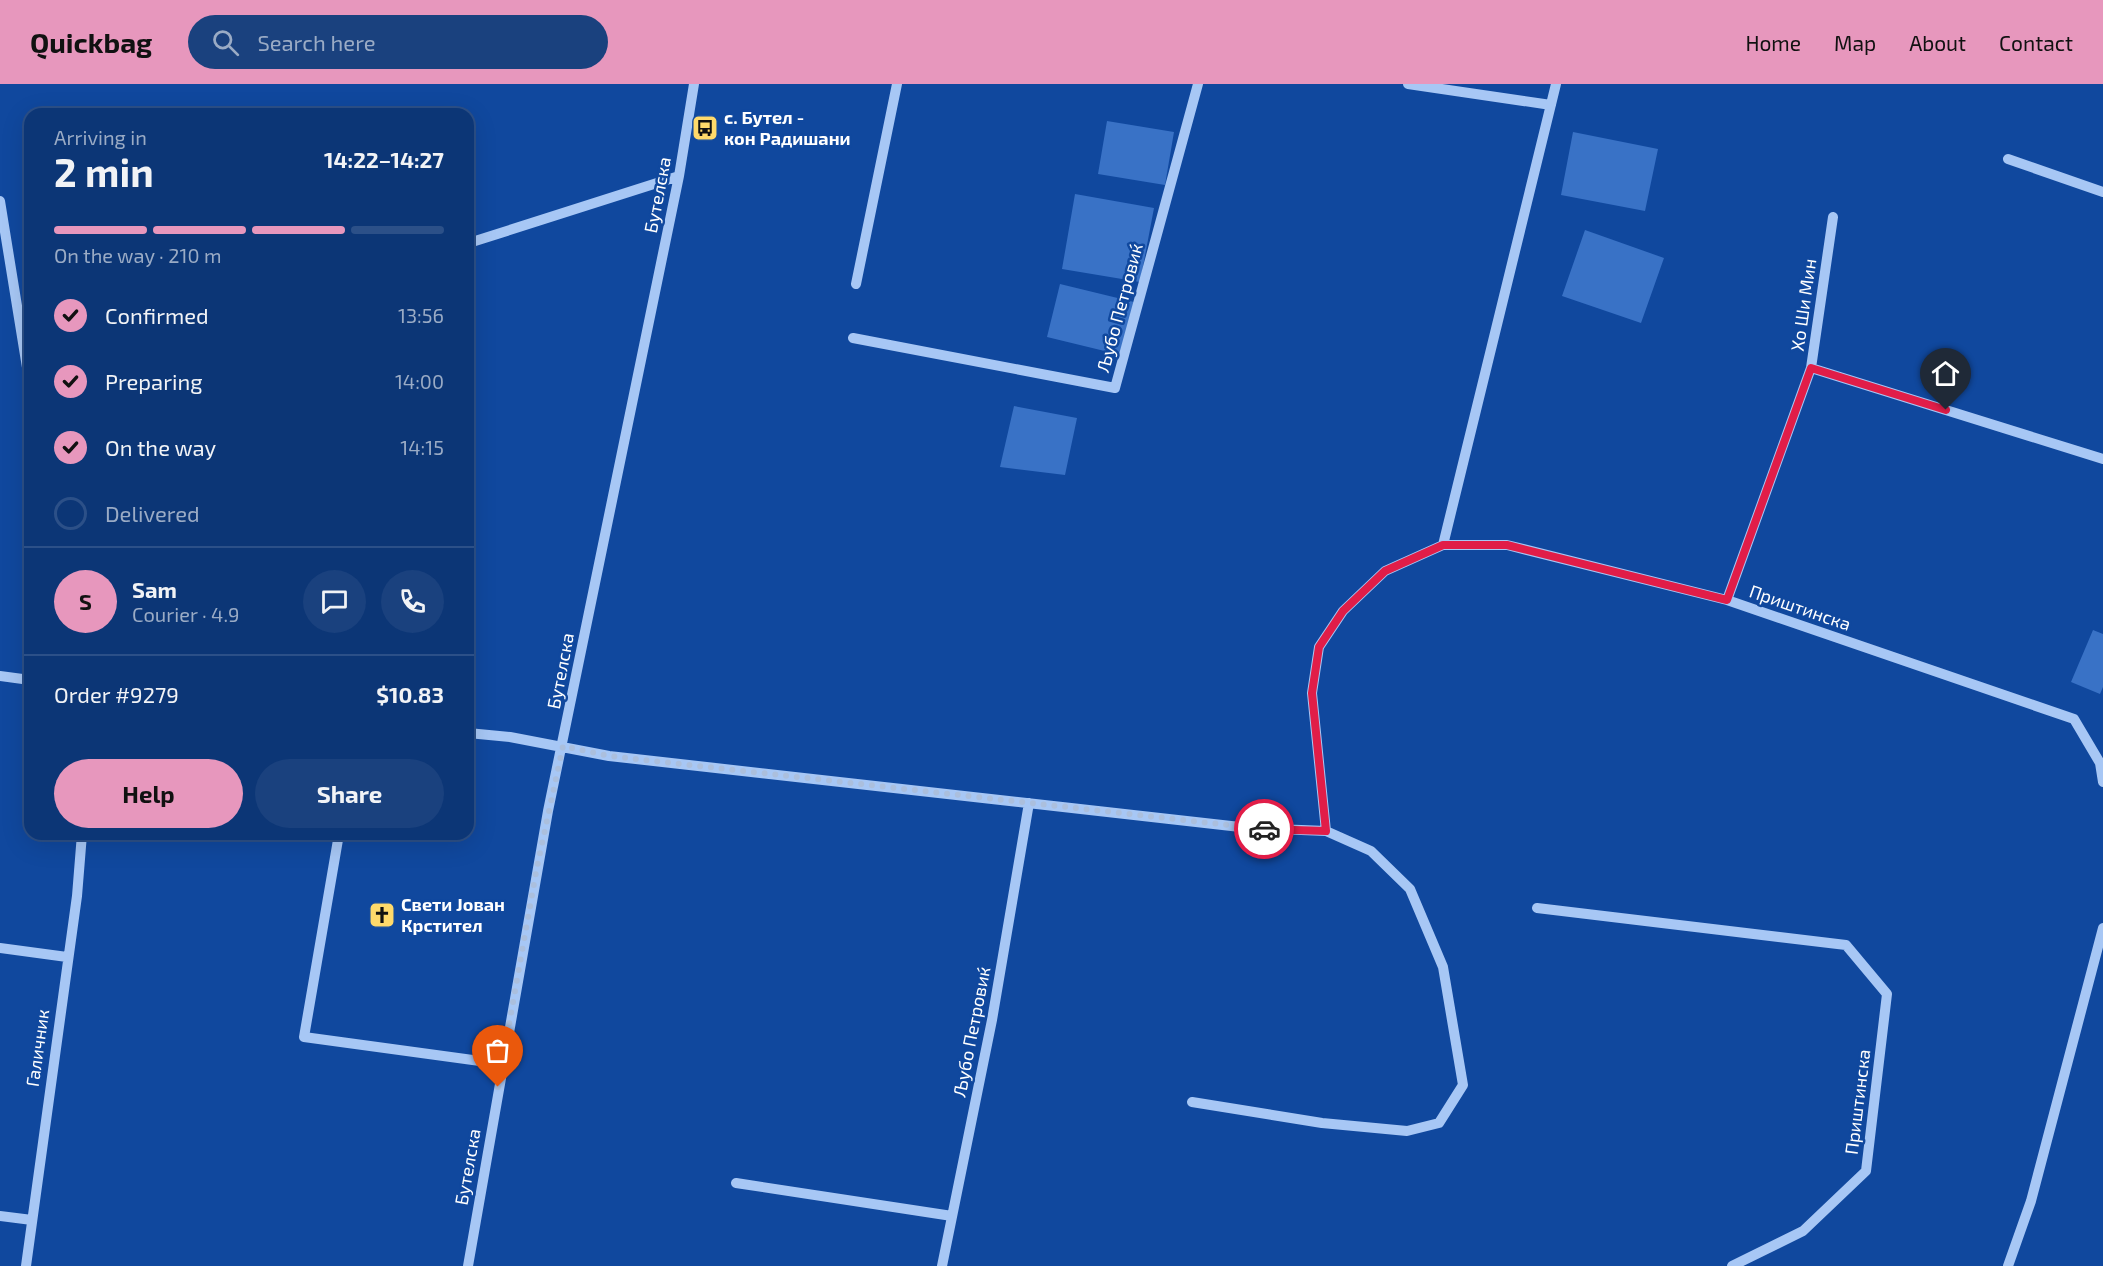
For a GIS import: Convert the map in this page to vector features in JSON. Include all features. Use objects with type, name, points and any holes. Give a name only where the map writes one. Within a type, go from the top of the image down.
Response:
[{"type":"street","name":"Бутелска","points":[[468,1266],[542,845],[679,176],[694,84]]},
{"type":"street","points":[[856,284],[897,84]]},
{"type":"street","name":"Љубо Петровиќ","points":[[853,339],[1115,388],[1198,84]]},
{"type":"street","points":[[1408,84],[1551,105]]},
{"type":"street","points":[[1443,545],[1556,84]]},
{"type":"street","points":[[2008,159],[2103,192]]},
{"type":"street","points":[[474,241],[679,176]]},
{"type":"street","points":[[0,201],[24,315]]},
{"type":"street","name":"Хо Ши Мин","points":[[1727,600],[1811,368],[1833,217]]},
{"type":"street","points":[[1811,368],[2103,459]]},
{"type":"street","name":"Приштинска","points":[[1326,831],[1312,693],[1319,647],[1343,611],[1385,571],[1443,545],[1507,545],[1727,600],[2074,719],[2100,763],[2103,782]]},
{"type":"street","points":[[0,676],[24,679]]},
{"type":"street","points":[[474,734],[563,746],[609,756],[1249,828],[1326,831],[1371,851],[1410,889],[1443,967],[1463,1085],[1439,1123],[1407,1131],[1322,1123],[1192,1102]]},
{"type":"street","name":"Љубо Петровиќ","points":[[942,1266],[992,1020],[1029,802]]},
{"type":"street","name":"Галичник","points":[[26,1266],[77,896],[82,840]]},
{"type":"street","points":[[338,840],[304,1037],[502,1064]]},
{"type":"street","name":"Приштинска","points":[[1537,908],[1846,945],[1887,994],[1866,1171],[1803,1231],[1732,1266]]},
{"type":"street","points":[[2008,1266],[2031,1201],[2103,928]]},
{"type":"street","points":[[0,948],[67,957]]},
{"type":"street","points":[[736,1183],[952,1216]]},
{"type":"street","points":[[0,1216],[32,1220]]},
{"type":"building","points":[[1107,121],[1174,132],[1165,185],[1098,174]]},
{"type":"building","points":[[1573,132],[1658,149],[1645,211],[1561,195]]},
{"type":"building","points":[[1075,194],[1154,208],[1140,282],[1062,269]]},
{"type":"building","points":[[1585,230],[1664,258],[1641,323],[1562,296]]},
{"type":"building","points":[[1060,284],[1134,302],[1121,355],[1047,337]]},
{"type":"building","points":[[1014,406],[1077,418],[1065,475],[1000,467]]},
{"type":"building","points":[[2093,630],[2103,634],[2103,687],[2100,694],[2071,682]]},
{"type":"way so far","points":[[498,1087],[537,867],[563,746],[609,756],[1264,829]]},
{"type":"place","name":"с. Бутел - кон Радишани","points":[[705,128]]},
{"type":"place","name":"Свети Јован Крстител","points":[[382,915]]},
{"type":"route","points":[[1264,829],[1326,831],[1312,693],[1319,647],[1343,611],[1385,571],[1443,545],[1507,545],[1727,600],[1811,368],[1946,410]]}]
